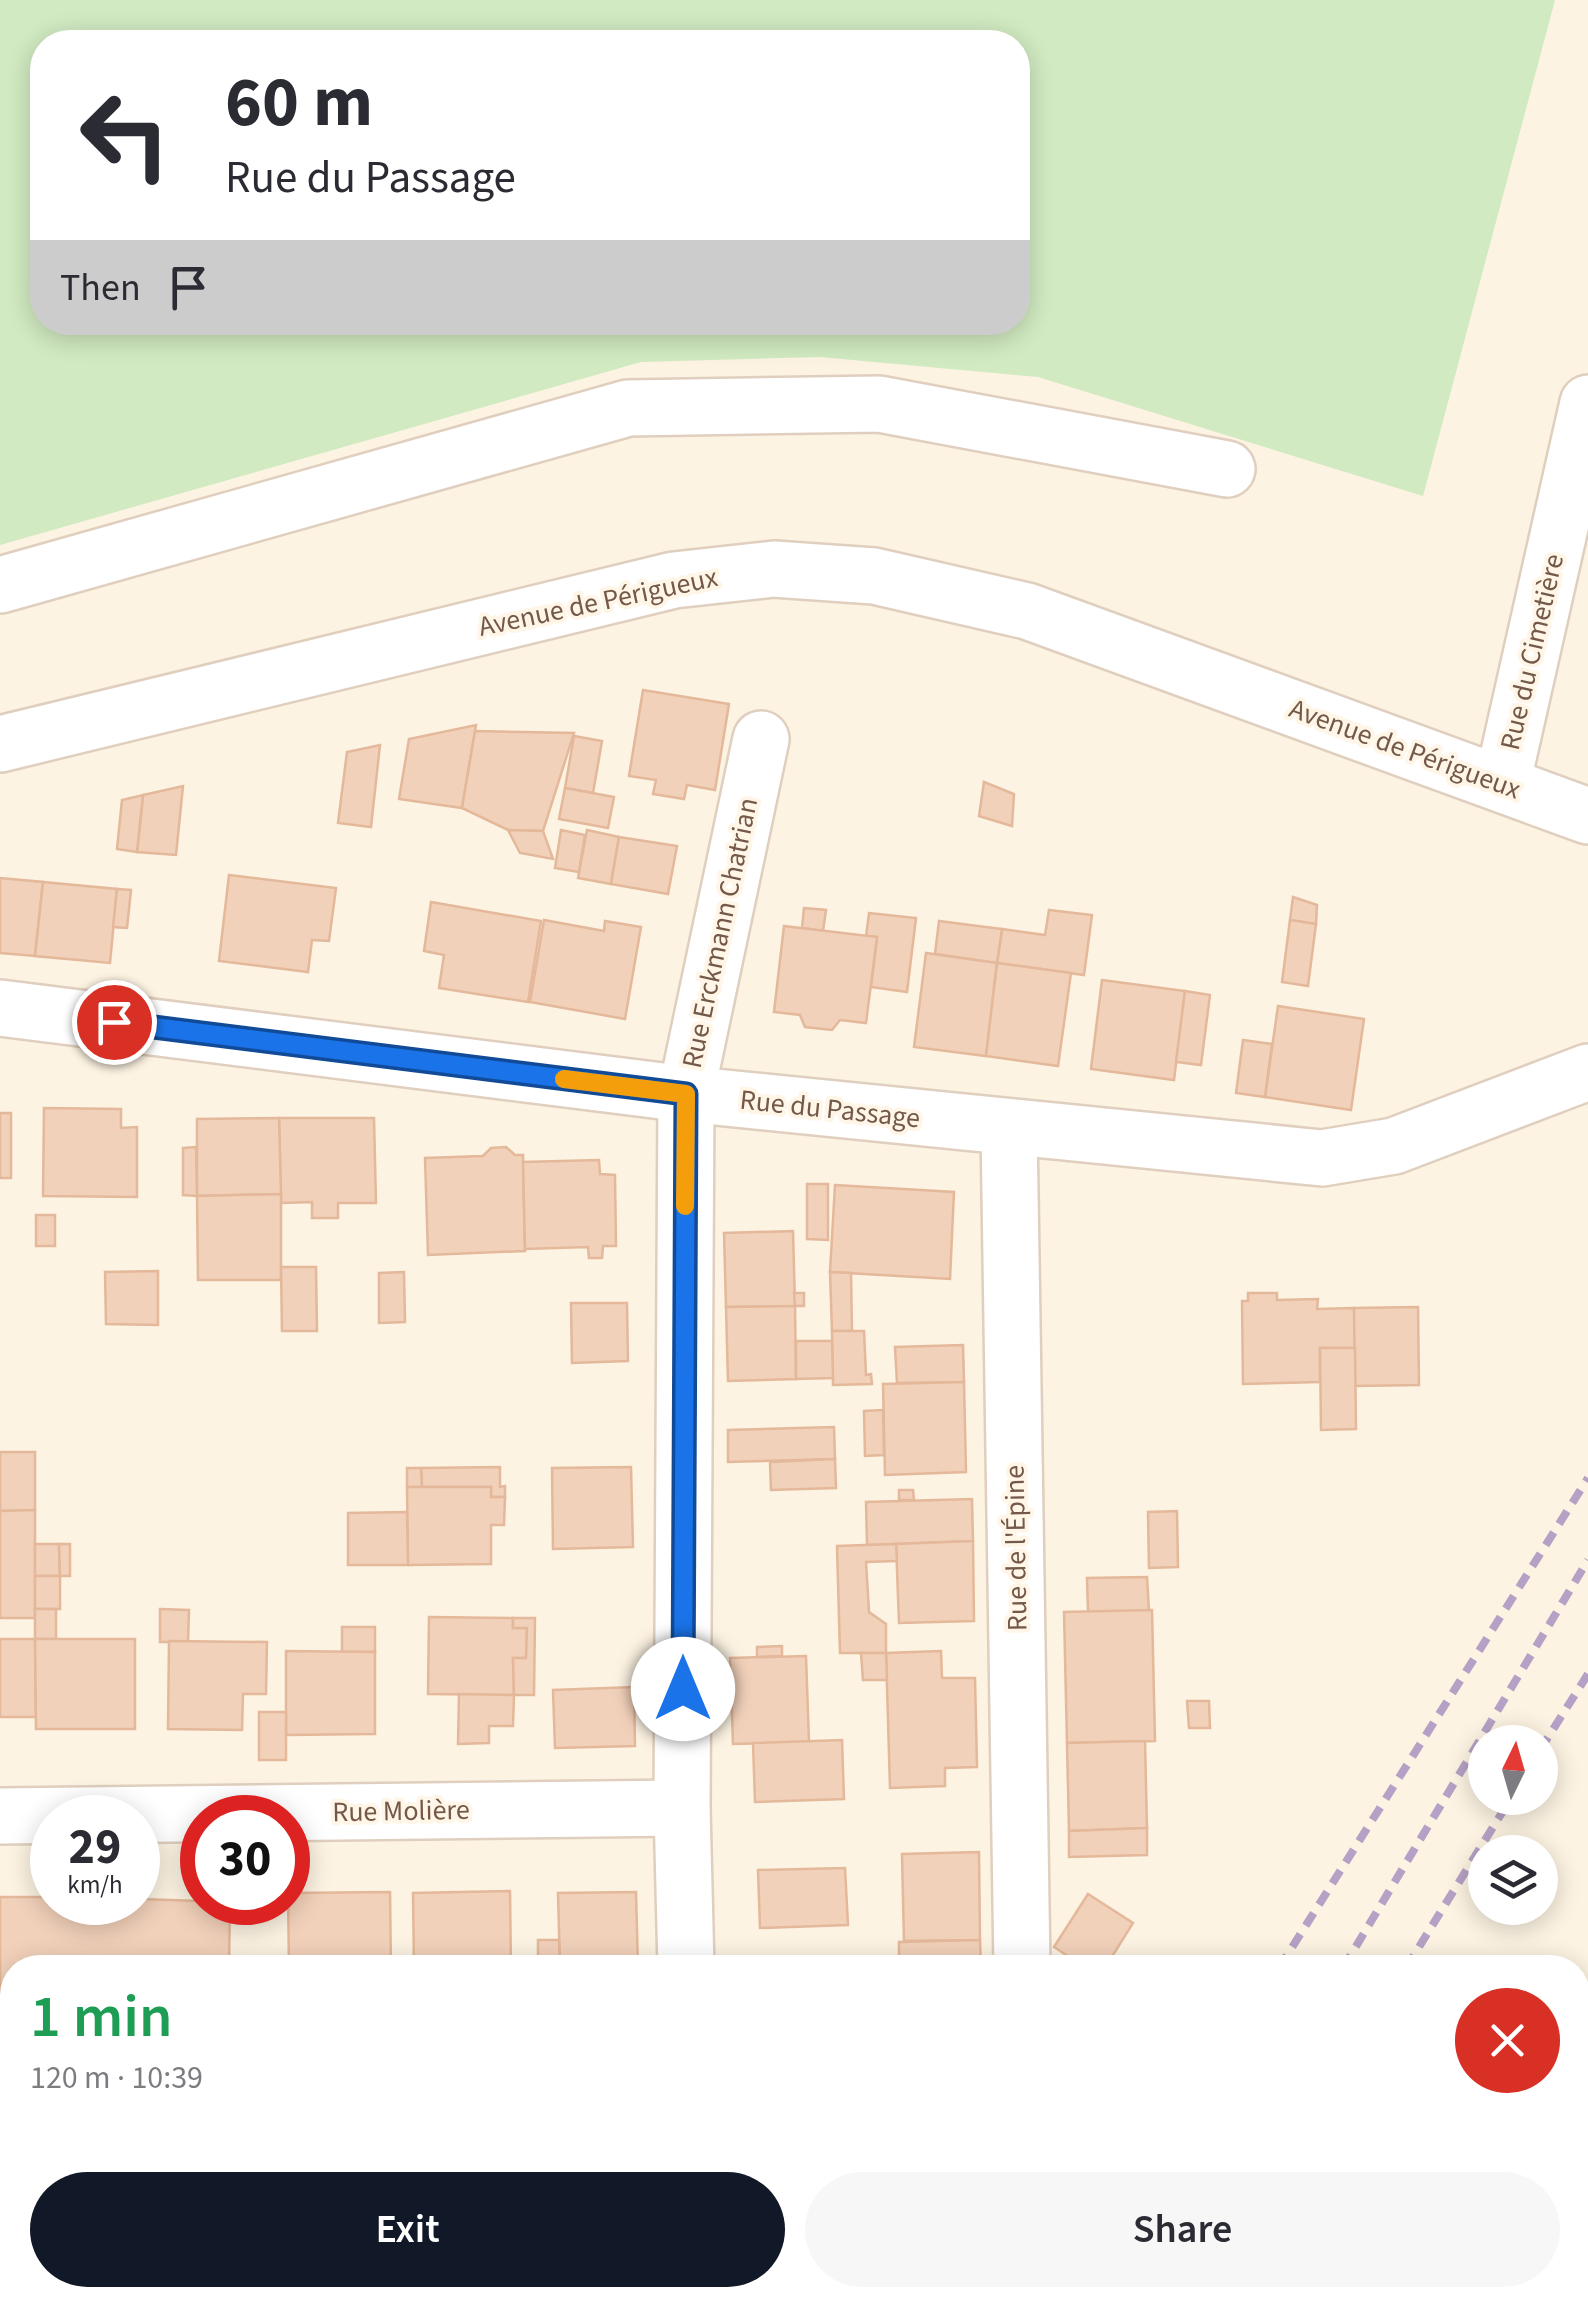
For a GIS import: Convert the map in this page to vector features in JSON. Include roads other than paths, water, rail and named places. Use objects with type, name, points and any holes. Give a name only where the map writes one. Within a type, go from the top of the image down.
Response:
[{"type":"street","name":"Rue du Cimetière","points":[[1502,784],[1588,403]]},
{"type":"street","points":[[0,584],[628,408],[879,404],[1227,469]]},
{"type":"street","name":"Avenue de Périgueux","points":[[0,744],[674,580],[774,569],[874,576],[1027,611],[1588,816]]},
{"type":"street","name":"Rue Erckmann Chatrian","points":[[686,1955],[682,1808],[686,1094],[761,739]]},
{"type":"street","name":"Rue du Passage","points":[[0,1008],[686,1094],[1322,1158],[1394,1146],[1588,1072]]},
{"type":"street","name":"Rue de l'Épine","points":[[1009,1128],[1022,1955]]},
{"type":"street","name":"Rue Molière","points":[[0,1816],[682,1808]]},
{"type":"railway","points":[[1287,1955],[1588,1478]]},
{"type":"railway","points":[[1351,1955],[1588,1560]]},
{"type":"railway","points":[[1556,1725],[1588,1674]]},
{"type":"railway","points":[[1414,1955],[1500,1815]]}]
